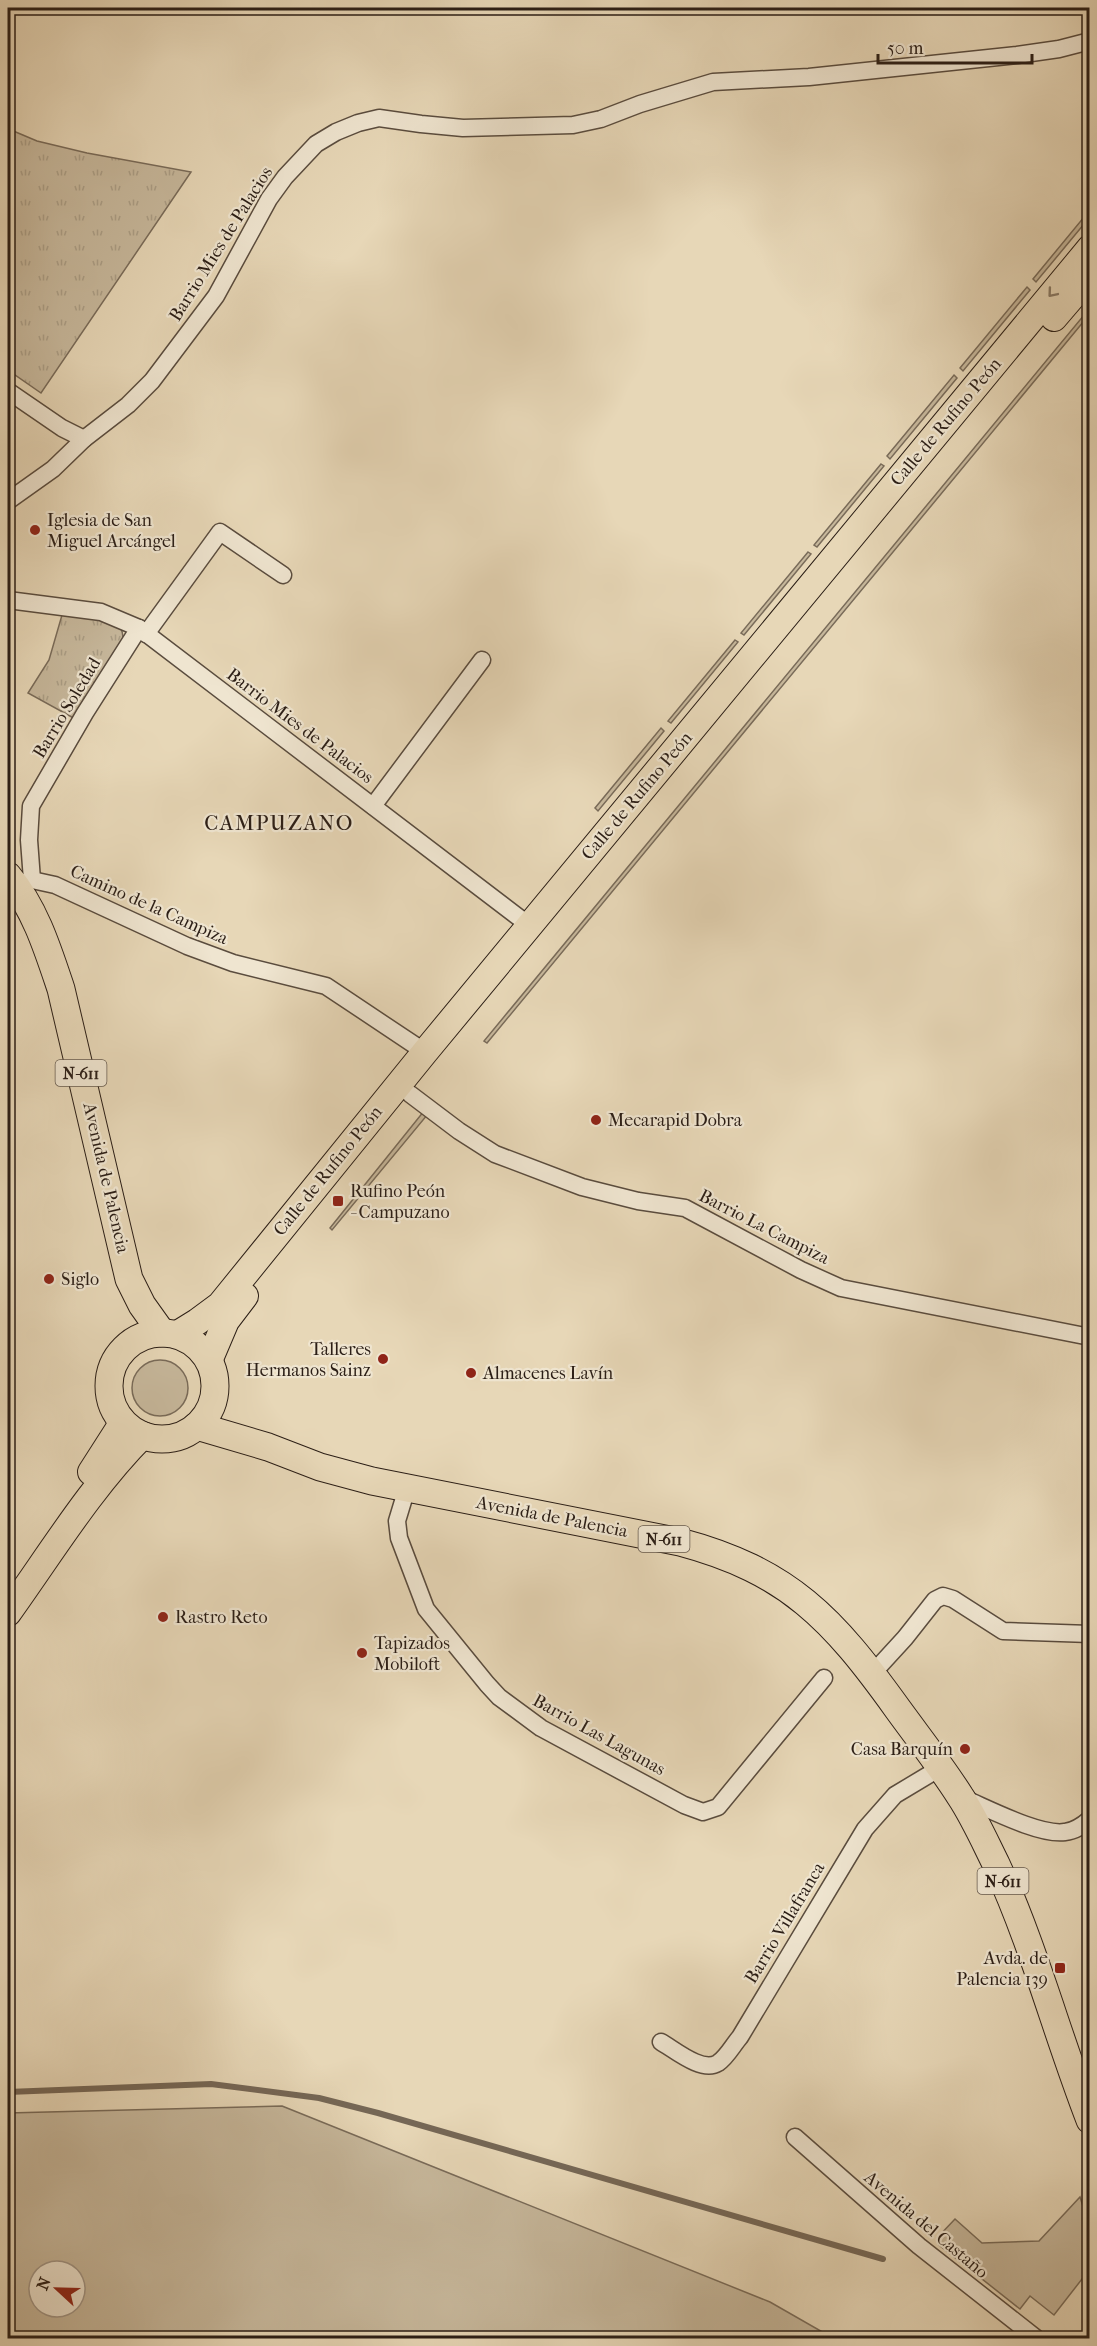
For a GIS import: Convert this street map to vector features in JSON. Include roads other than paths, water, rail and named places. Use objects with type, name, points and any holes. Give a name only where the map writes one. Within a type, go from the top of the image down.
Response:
[{"type":"highway","name":"Avenida de Palencia","points":[[18,880],[48,948],[61,989],[129,1279],[129,1345]]},
{"type":"highway","name":"Avenida de Palencia","points":[[129,1279],[142,1305],[169,1334]]},
{"type":"highway","points":[[169,1334],[144,1336],[129,1345],[117,1358],[111,1374],[109,1391],[114,1408],[133,1429],[157,1439],[185,1434],[197,1426],[207,1414],[213,1400],[214,1380],[209,1361]]},
{"type":"highway","name":"N-611","points":[[169,1334],[189,1340],[209,1361]]},
{"type":"highway","name":"Avenida de Palencia","points":[[213,1400],[268,1447]]},
{"type":"highway","name":"Avenida de Palencia","points":[[197,1426],[268,1447],[337,1472],[406,1488],[680,1542],[713,1551],[745,1563],[775,1580],[816,1610],[843,1637],[872,1674],[961,1797],[995,1863],[1080,2067],[1089,2120]]},
{"type":"main road","name":"Calle de Rufino Peón","points":[[169,1334],[197,1323],[220,1305],[425,1052],[1089,248]]},
{"type":"main road","name":"Calle de Rufino Peón","points":[[209,1361],[231,1313],[1089,276]]},
{"type":"main road","points":[[8,1585],[91,1472],[133,1429]]},
{"type":"main road","points":[[8,1613],[122,1457],[133,1429]]},
{"type":"street","name":"Barrio Mies de Palacios","points":[[8,501],[53,469],[84,439],[101,428],[140,394],[216,296],[269,199],[285,177],[315,144],[336,132],[379,118],[463,128],[573,124],[601,119],[640,104],[713,82],[809,77],[1017,55],[1059,49],[1089,41]]},
{"type":"street","points":[[8,392],[62,428],[84,439]]},
{"type":"street","points":[[142,631],[220,532],[283,575]]},
{"type":"street","name":"Barrio Mies de Palacios","points":[[8,600],[101,612],[142,631],[530,926]]},
{"type":"street","name":"Barrio Soledad","points":[[18,880],[29,840],[31,806],[85,713],[142,631]]},
{"type":"street","name":"Barrio Mies de Palacios","points":[[374,806],[482,660]]},
{"type":"street","name":"Camino de la Campiza","points":[[18,880],[55,885],[187,946],[224,959],[326,986],[425,1052]]},
{"type":"street","name":"Barrio La Campiza","points":[[410,1094],[459,1131],[495,1154],[582,1187],[638,1201],[685,1208],[801,1270],[841,1288],[1087,1337]]},
{"type":"street","name":"Barrio Las Lagunas","points":[[406,1488],[398,1521],[399,1538],[426,1609],[487,1684],[499,1697],[541,1728],[684,1805],[703,1812],[718,1807],[824,1678]]},
{"type":"street","points":[[872,1674],[935,1600],[943,1596],[953,1599],[1003,1631],[1089,1634]]},
{"type":"street","name":"Barrio Villafranca","points":[[661,2042],[693,2061],[709,2066],[716,2065],[723,2059],[740,2037],[865,1829],[895,1795],[940,1768]]},
{"type":"street","points":[[961,1797],[1024,1824],[1053,1832],[1065,1833],[1089,1821]]},
{"type":"street","name":"Avenida del Castaño","points":[[795,2137],[919,2246],[1035,2338]]},
{"type":"waterway","points":[[8,2092],[211,2084],[319,2098],[883,2259]]},
{"type":"place","name":"Iglesia de San Miguel Arcángel","points":[[35,530]]},
{"type":"place","name":"Mecarapid Dobra","points":[[596,1120]]},
{"type":"place","name":"Rufino Peón - Campuzano","points":[[338,1201]]},
{"type":"place","name":"Siglo","points":[[49,1279]]},
{"type":"place","name":"Talleres Hermanos Sainz","points":[[383,1359]]},
{"type":"place","name":"Almacenes Lavín","points":[[471,1373]]},
{"type":"place","name":"Rastro Reto","points":[[163,1617]]},
{"type":"place","name":"Tapizados Mobiloft","points":[[362,1653]]},
{"type":"place","name":"Casa Barquín","points":[[965,1749]]},
{"type":"place","name":"Avda. de Palencia 139","points":[[1060,1968]]},
{"type":"district","name":"CAMPUZANO","points":[[279,823]]}]
